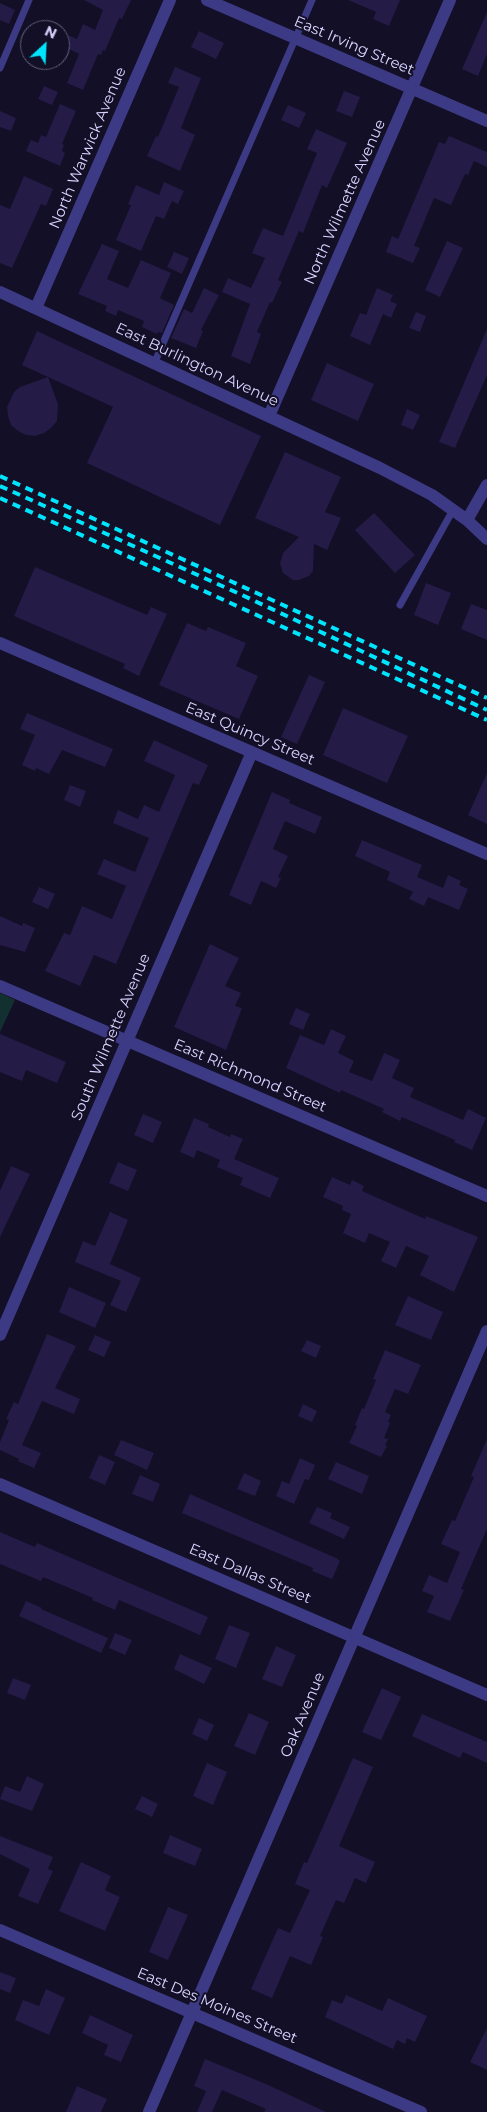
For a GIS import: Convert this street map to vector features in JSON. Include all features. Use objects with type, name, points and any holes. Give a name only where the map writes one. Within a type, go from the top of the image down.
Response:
[{"type":"street","name":"North Warwick Avenue","points":[[36,308],[170,0]]},
{"type":"street","name":"East Irving Street","points":[[207,0],[487,121]]},
{"type":"street","name":"North Wilmette Avenue","points":[[269,416],[450,0]]},
{"type":"street","name":"East Burlington Avenue","points":[[0,292],[269,416],[432,494],[467,520],[487,538]]},
{"type":"street","points":[[467,520],[487,485]]},
{"type":"street","name":"East Quincy Street","points":[[0,644],[487,854]]},
{"type":"street","name":"South Wilmette Avenue","points":[[0,1335],[252,752]]},
{"type":"street","name":"East Richmond Street","points":[[0,986],[487,1196]]},
{"type":"street","name":"Oak Avenue","points":[[148,2112],[487,1331]]},
{"type":"street","name":"East Dallas Street","points":[[0,1484],[487,1695]]},
{"type":"street","name":"East Des Moines Street","points":[[0,1930],[421,2112]]},
{"type":"lane","points":[[0,68],[29,0]]},
{"type":"lane","points":[[154,364],[312,0]]},
{"type":"lane","points":[[400,605],[453,510]]},
{"type":"green space","points":[[0,993],[15,1000],[0,1032]]},
{"type":"building","points":[[84,0],[131,0],[122,19],[119,18],[105,51],[103,50],[101,55],[98,54],[83,90],[67,83],[79,54],[70,50],[70,36],[77,39],[83,24],[95,30],[103,10]]},
{"type":"building","points":[[348,0],[400,0],[389,26],[373,19],[376,12]]},
{"type":"building","points":[[0,3],[15,10],[9,24],[0,20]]},
{"type":"building","points":[[487,12],[487,54],[478,76],[462,69]]},
{"type":"building","points":[[199,31],[224,43],[216,59],[191,47]]},
{"type":"building","points":[[175,67],[201,78],[181,128],[195,135],[180,171],[147,156],[156,136],[158,137],[179,87],[168,83]]},
{"type":"building","points":[[44,86],[58,92],[52,105],[38,99]]},
{"type":"building","points":[[344,91],[360,97],[352,117],[336,111]]},
{"type":"building","points":[[60,104],[76,111],[62,144],[64,145],[62,151],[65,153],[60,166],[26,151],[31,140],[38,143],[41,135],[46,137]]},
{"type":"building","points":[[288,105],[306,113],[299,128],[281,120]]},
{"type":"building","points":[[0,111],[16,118],[11,131],[0,127]]},
{"type":"building","points":[[316,129],[347,143],[327,188],[322,185],[303,233],[299,231],[278,280],[282,282],[272,303],[270,302],[257,332],[261,334],[250,364],[231,356],[250,304],[222,292],[228,278],[251,288],[265,258],[252,253],[263,228],[283,236],[317,153],[307,149]]},
{"type":"building","points":[[449,136],[487,152],[487,167],[474,161],[468,175],[465,174],[451,205],[434,198],[414,246],[420,248],[413,263],[386,252],[392,236],[398,239],[439,142],[445,144]]},
{"type":"building","points":[[24,176],[53,189],[46,206],[41,204],[12,268],[0,263],[0,205],[10,209]]},
{"type":"building","points":[[164,182],[184,191],[178,204],[172,201],[164,219],[156,216],[141,251],[116,240],[131,205],[128,204],[136,185],[159,195]]},
{"type":"building","points":[[447,241],[463,248],[440,297],[425,290]]},
{"type":"building","points":[[102,244],[119,251],[107,279],[128,288],[141,260],[171,273],[160,298],[174,305],[162,333],[158,332],[157,334],[142,327],[144,321],[118,310],[116,316],[105,311],[107,306],[78,294]]},
{"type":"building","points":[[174,252],[189,258],[182,274],[167,267]]},
{"type":"building","points":[[204,288],[219,295],[201,330],[203,331],[196,348],[171,338],[184,309],[192,313]]},
{"type":"building","points":[[377,288],[393,295],[390,301],[397,304],[391,318],[383,314],[370,345],[350,336],[360,313],[366,315]]},
{"type":"building","points":[[416,312],[426,316],[420,332],[409,328]]},
{"type":"building","points":[[487,329],[487,375],[455,448],[439,442]]},
{"type":"building","points":[[37,331],[261,436],[220,525],[87,463],[113,407],[22,365]]},
{"type":"building","points":[[327,363],[374,384],[358,421],[311,400]]},
{"type":"building","points":[[48,377],[58,404],[57,421],[44,433],[35,436],[26,435],[11,425],[7,407],[14,392],[20,387]]},
{"type":"building","points":[[407,409],[420,415],[413,430],[401,425]]},
{"type":"building","points":[[285,452],[341,477],[325,512],[341,518],[327,550],[314,544],[313,571],[309,576],[299,580],[293,580],[283,573],[280,563],[283,553],[299,537],[255,518]]},
{"type":"building","points":[[374,513],[415,555],[395,573],[355,530]]},
{"type":"building","points":[[35,567],[147,615],[151,607],[167,614],[139,676],[123,668],[125,664],[14,616]]},
{"type":"building","points":[[426,583],[451,593],[438,625],[414,615]]},
{"type":"building","points":[[471,604],[487,610],[487,640],[461,629]]},
{"type":"building","points":[[187,623],[206,631],[208,627],[246,643],[236,666],[258,676],[239,719],[159,685]]},
{"type":"building","points":[[309,675],[325,682],[297,744],[281,737]]},
{"type":"building","points":[[343,708],[408,736],[387,783],[323,755]]},
{"type":"building","points":[[27,713],[113,749],[105,767],[62,750],[49,774],[36,768],[35,771],[22,765],[35,735],[20,729]]},
{"type":"building","points":[[154,740],[208,765],[199,785],[193,783],[116,964],[94,955],[80,986],[45,971],[64,933],[70,935],[82,906],[112,919],[126,886],[97,874],[104,859],[135,872],[149,838],[113,823],[118,810],[138,819],[144,805],[159,812],[175,775],[144,761]]},
{"type":"building","points":[[487,773],[487,824],[468,815]]},
{"type":"building","points":[[70,785],[86,791],[80,807],[64,800]]},
{"type":"building","points":[[272,792],[290,800],[289,803],[322,817],[315,834],[285,821],[273,849],[288,856],[278,877],[281,878],[276,888],[261,881],[251,905],[229,895]]},
{"type":"building","points":[[362,840],[422,865],[417,877],[443,888],[448,875],[461,881],[459,885],[468,889],[459,910],[428,897],[424,906],[409,899],[413,892],[387,880],[390,872],[355,856]]},
{"type":"building","points":[[39,887],[55,894],[48,909],[32,902]]},
{"type":"building","points":[[0,916],[22,926],[23,923],[35,928],[25,952],[0,945]]},
{"type":"building","points":[[210,944],[239,958],[225,986],[241,993],[235,1006],[242,1008],[226,1050],[174,1027]]},
{"type":"building","points":[[296,1008],[310,1014],[303,1030],[289,1024]]},
{"type":"building","points":[[331,1029],[346,1036],[338,1053],[354,1061],[349,1072],[372,1081],[384,1053],[400,1060],[392,1078],[414,1088],[410,1097],[463,1120],[468,1109],[486,1118],[472,1150],[454,1142],[455,1140],[402,1117],[400,1121],[382,1112],[384,1109],[341,1090],[340,1093],[286,1068],[300,1035],[324,1045]]},
{"type":"building","points":[[0,1034],[66,1062],[57,1083],[26,1070],[22,1081],[0,1072]]},
{"type":"building","points":[[143,1114],[162,1122],[153,1143],[134,1135]]},
{"type":"building","points":[[194,1118],[209,1124],[208,1127],[230,1137],[231,1134],[243,1139],[234,1159],[279,1178],[270,1198],[240,1185],[243,1178],[217,1167],[220,1160],[197,1150],[194,1158],[180,1152]]},
{"type":"building","points":[[118,1162],[137,1170],[128,1191],[109,1183]]},
{"type":"building","points":[[11,1166],[30,1174],[0,1237],[0,1191]]},
{"type":"building","points":[[332,1177],[350,1185],[352,1180],[364,1186],[362,1191],[425,1219],[426,1216],[478,1237],[454,1292],[420,1275],[429,1256],[406,1246],[396,1268],[381,1261],[390,1242],[369,1233],[365,1243],[343,1233],[351,1214],[342,1210],[343,1206],[323,1197]]},
{"type":"building","points":[[110,1212],[128,1220],[110,1264],[141,1278],[126,1312],[110,1305],[121,1281],[75,1262],[83,1241],[95,1246]]},
{"type":"building","points":[[69,1287],[106,1303],[95,1328],[59,1312]]},
{"type":"building","points":[[408,1296],[443,1312],[431,1340],[395,1325]]},
{"type":"building","points":[[47,1334],[76,1346],[55,1388],[80,1399],[74,1414],[42,1401],[22,1445],[41,1453],[34,1468],[0,1450],[0,1442],[9,1420],[6,1419],[14,1402],[18,1404]]},
{"type":"building","points":[[95,1335],[111,1342],[104,1357],[88,1350]]},
{"type":"building","points":[[307,1340],[321,1346],[316,1358],[301,1351]]},
{"type":"building","points":[[385,1350],[421,1365],[408,1394],[395,1389],[385,1412],[391,1415],[384,1438],[388,1439],[385,1445],[387,1446],[381,1457],[349,1443],[357,1426],[355,1425],[362,1408],[364,1409],[376,1380],[373,1379]]},
{"type":"building","points":[[303,1404],[317,1411],[312,1422],[298,1416]]},
{"type":"building","points":[[487,1439],[487,1529],[461,1589],[464,1590],[450,1621],[427,1612],[434,1596],[422,1591],[429,1575],[447,1583],[460,1552],[441,1544],[452,1520],[455,1521],[474,1477],[471,1476]]},
{"type":"building","points":[[121,1440],[154,1453],[147,1470],[114,1455]]},
{"type":"building","points":[[99,1455],[115,1462],[105,1485],[89,1478]]},
{"type":"building","points":[[300,1458],[315,1465],[309,1480],[305,1479],[294,1504],[276,1496],[282,1481],[289,1484]]},
{"type":"building","points":[[336,1462],[369,1476],[362,1494],[328,1479]]},
{"type":"building","points":[[244,1473],[261,1481],[255,1496],[237,1489]]},
{"type":"building","points":[[140,1475],[160,1484],[153,1502],[132,1494]]},
{"type":"building","points":[[190,1494],[336,1558],[340,1561],[332,1579],[312,1571],[313,1568],[182,1513]]},
{"type":"building","points":[[317,1507],[332,1513],[330,1518],[350,1527],[344,1539],[309,1523]]},
{"type":"building","points":[[0,1532],[35,1547],[37,1543],[208,1617],[200,1635],[119,1600],[115,1610],[92,1600],[93,1598],[43,1577],[41,1581],[0,1564]]},
{"type":"building","points":[[26,1601],[108,1638],[101,1653],[19,1616]]},
{"type":"building","points":[[229,1625],[250,1633],[236,1668],[215,1659]]},
{"type":"building","points":[[115,1633],[132,1640],[125,1655],[109,1648]]},
{"type":"building","points":[[276,1646],[296,1655],[282,1687],[262,1679]]},
{"type":"building","points":[[180,1654],[212,1668],[204,1684],[174,1669]]},
{"type":"building","points":[[13,1678],[31,1685],[25,1700],[7,1693]]},
{"type":"building","points":[[382,1688],[401,1697],[381,1740],[362,1732]]},
{"type":"building","points":[[249,1713],[269,1722],[255,1755],[234,1746]]},
{"type":"building","points":[[422,1714],[487,1742],[487,1763],[463,1752],[460,1758],[412,1736]]},
{"type":"building","points":[[199,1718],[214,1725],[207,1741],[192,1734]]},
{"type":"building","points":[[353,1758],[373,1767],[339,1846],[375,1862],[366,1883],[355,1878],[344,1903],[336,1900],[320,1936],[323,1937],[311,1965],[290,1956],[272,1998],[251,1989],[278,1928],[290,1933],[310,1890],[295,1884],[304,1862],[307,1863]]},
{"type":"building","points":[[207,1763],[227,1772],[213,1805],[193,1796]]},
{"type":"building","points":[[27,1776],[44,1784],[32,1811],[0,1799],[5,1786],[20,1792]]},
{"type":"building","points":[[142,1796],[158,1804],[152,1817],[135,1809]]},
{"type":"building","points":[[170,1835],[202,1849],[195,1866],[163,1853]]},
{"type":"building","points":[[0,1836],[53,1857],[48,1869],[53,1871],[38,1904],[18,1896],[30,1869],[0,1854]]},
{"type":"building","points":[[81,1862],[111,1876],[105,1890],[120,1897],[105,1931],[59,1911]]},
{"type":"building","points":[[168,1907],[188,1915],[168,1960],[149,1952]]},
{"type":"building","points":[[0,1972],[16,1978],[10,1993],[0,1989]]},
{"type":"building","points":[[46,1989],[65,1998],[49,2035],[15,2020],[23,2000],[39,2006]]},
{"type":"building","points":[[346,1995],[382,2011],[388,1998],[427,2016],[415,2042],[407,2038],[405,2044],[397,2040],[393,2049],[325,2017],[332,2000],[342,2004]]},
{"type":"building","points":[[90,2015],[133,2035],[121,2062],[104,2055],[108,2045],[82,2033]]},
{"type":"building","points":[[487,2028],[487,2070],[470,2062]]},
{"type":"building","points":[[205,2059],[266,2084],[326,2112],[264,2112],[266,2109],[222,2090],[212,2112],[197,2112],[206,2091],[194,2086]]},
{"type":"building","points":[[77,2086],[107,2099],[101,2112],[66,2112]]},
{"type":"railway","points":[[0,476],[487,698]]},
{"type":"railway","points":[[0,486],[242,595],[487,710]]},
{"type":"railway","points":[[0,498],[487,720]]}]
